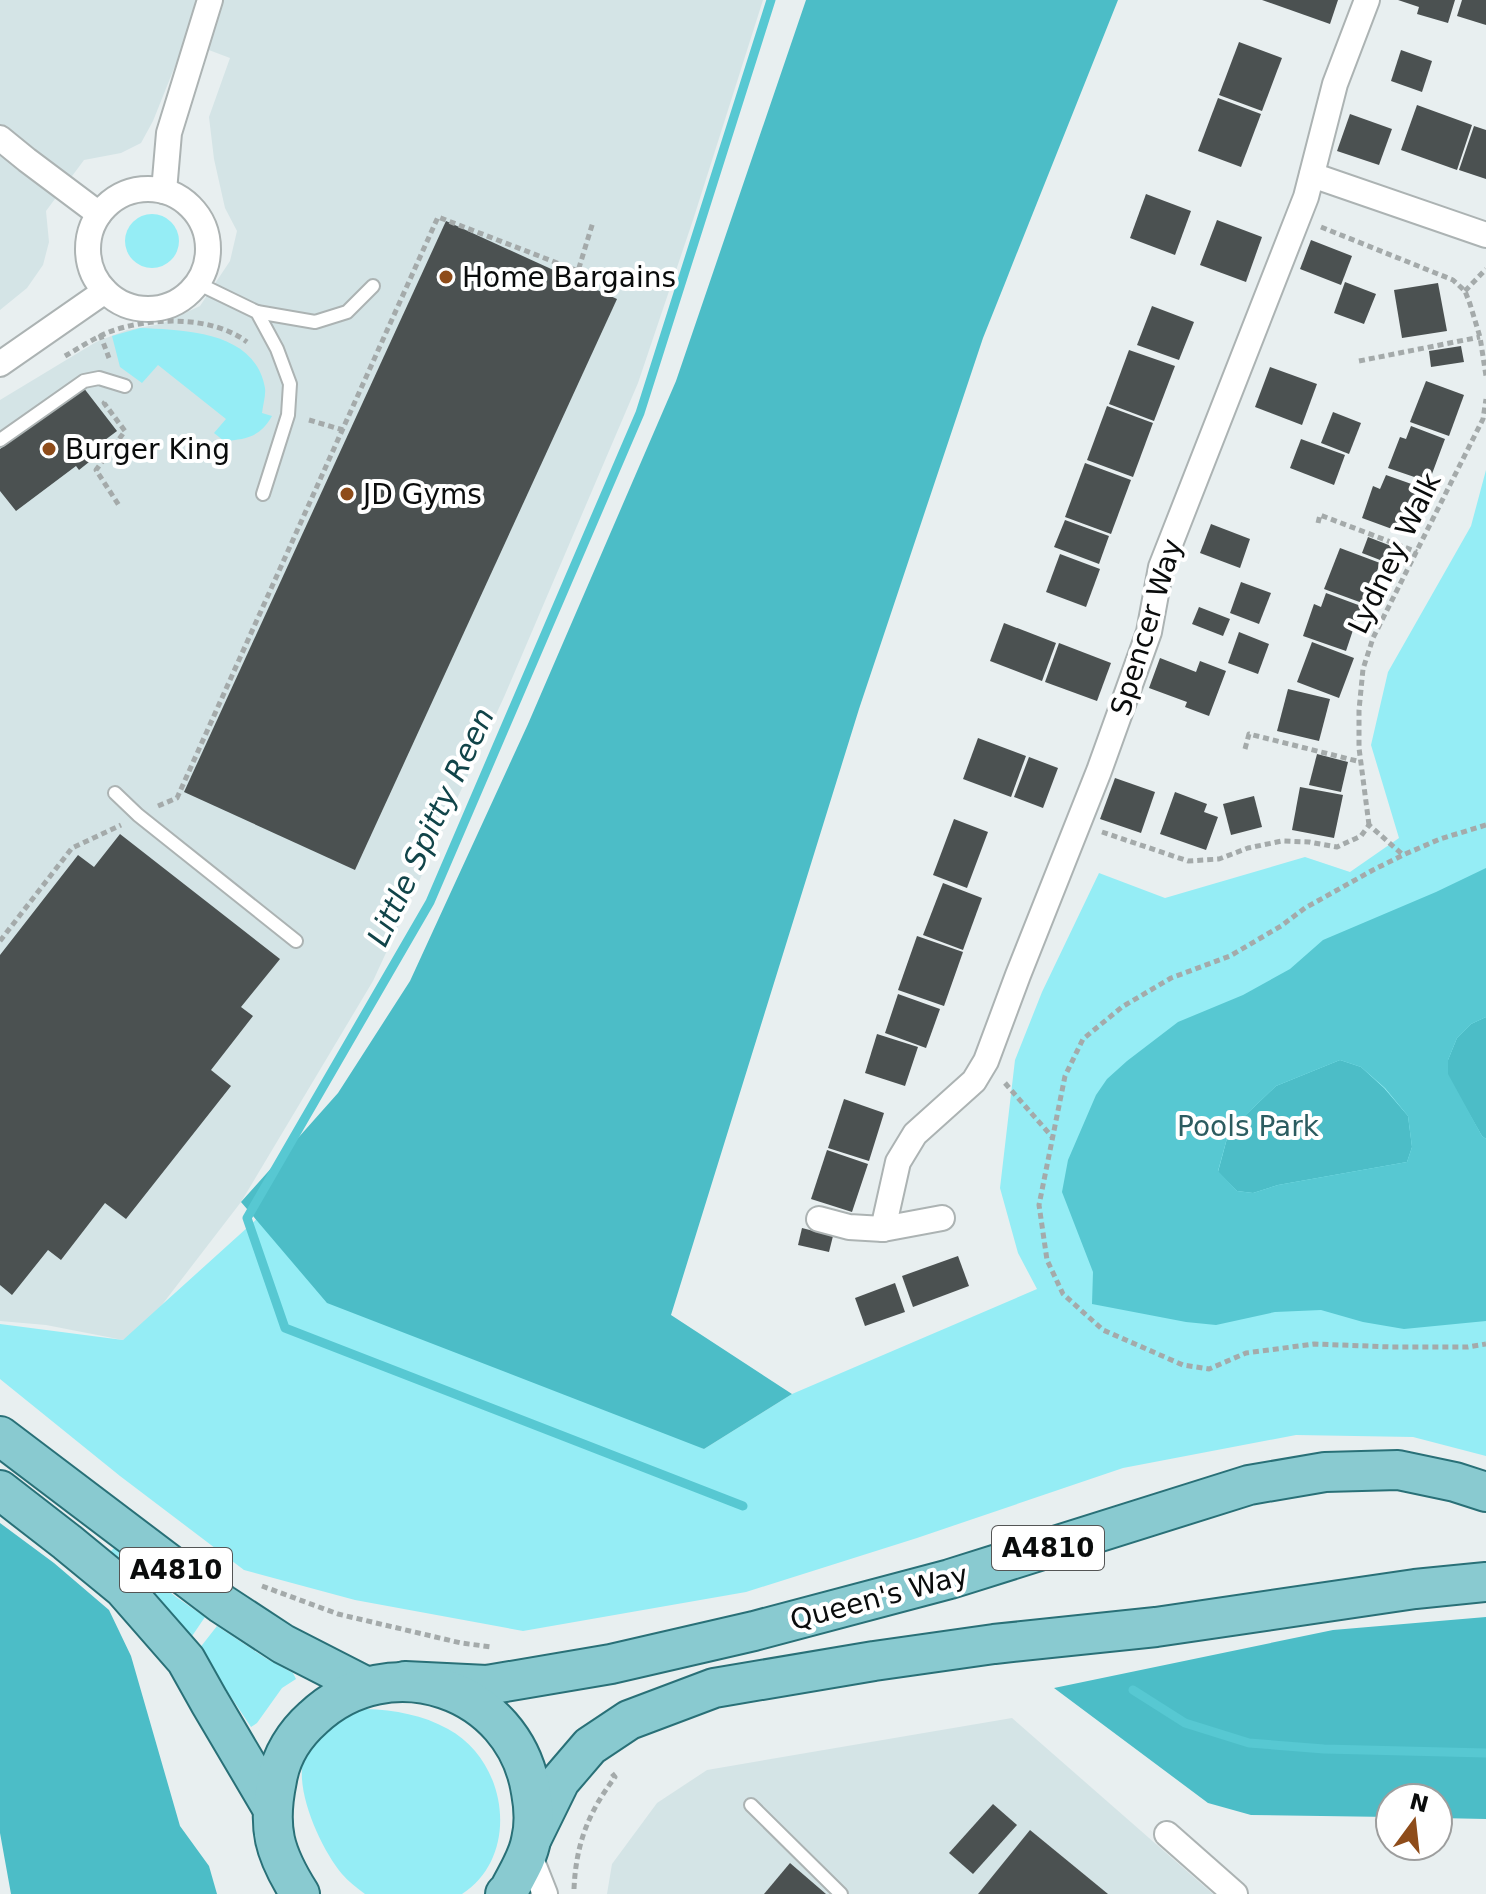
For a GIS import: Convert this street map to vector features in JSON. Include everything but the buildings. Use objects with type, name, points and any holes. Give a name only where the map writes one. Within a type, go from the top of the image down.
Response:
[{"type":"main road","name":"A4810","points":[[0,1436],[222,1604],[283,1644],[365,1686]]},
{"type":"main road","name":"Queen's Way","points":[[405,1681],[487,1685],[611,1664],[754,1631],[950,1579],[1249,1485],[1325,1472],[1398,1470],[1486,1492]]},
{"type":"main road","name":"A4810","points":[[0,1490],[123,1588],[186,1660],[271,1806]]},
{"type":"main road","name":"Queen's Way","points":[[505,1894],[560,1781],[590,1746],[629,1720],[714,1688],[979,1646],[1156,1627],[1415,1589],[1486,1582]]},
{"type":"main road","points":[[300,1894],[284,1869],[274,1839],[271,1806],[279,1768],[298,1732],[328,1704],[365,1686],[405,1681],[447,1688],[482,1707],[511,1737],[528,1772],[535,1812],[530,1844]]},
{"type":"street","name":"Spencer Way","points":[[883,1229],[898,1162],[915,1134],[974,1081],[986,1061],[1099,771],[1149,632],[1161,567],[1306,197],[1335,84],[1367,0]]},
{"type":"street","points":[[164,191],[169,133],[206,1]]},
{"type":"street","points":[[0,138],[99,214]]},
{"type":"street","points":[[1312,175],[1486,235]]},
{"type":"street","points":[[0,364],[97,297],[153,309],[185,295],[197,283],[208,253],[207,236],[192,208],[164,191],[146,189],[128,192],[112,201],[99,214],[88,245],[97,297]]},
{"type":"street","points":[[819,1219],[849,1227],[883,1229],[942,1218]]},
{"type":"street","points":[[1167,1834],[1235,1894]]},
{"type":"street","points":[[530,1844],[545,1894]]},
{"type":"lane","points":[[197,283],[257,312],[315,322],[347,312],[373,286]]},
{"type":"lane","points":[[257,312],[277,349],[290,384],[288,415],[263,494]]},
{"type":"lane","points":[[0,440],[84,381],[99,378],[125,386]]},
{"type":"lane","points":[[115,793],[138,815],[296,941]]},
{"type":"lane","points":[[751,1805],[841,1894]]},
{"type":"path","points":[[0,941],[72,848],[177,798],[438,217],[578,271],[593,222]]},
{"type":"path","points":[[1298,218],[1453,280],[1465,291],[1480,337],[1486,376]]},
{"type":"path","points":[[1465,291],[1486,269]]},
{"type":"path","points":[[97,297],[101,335],[110,361],[125,386],[104,403],[125,431],[96,470],[120,507]]},
{"type":"path","points":[[101,335],[146,322],[173,321],[201,324],[236,334],[248,342]]},
{"type":"path","points":[[1359,361],[1480,337]]},
{"type":"path","name":"Lydney Walk","points":[[1369,825],[1359,748],[1363,669],[1373,638],[1484,416],[1486,399]]},
{"type":"path","points":[[288,415],[343,430]]},
{"type":"path","points":[[1318,523],[1320,515],[1417,552]]},
{"type":"path","points":[[1245,749],[1249,734],[1361,762]]},
{"type":"path","points":[[1078,824],[1188,861],[1219,859],[1248,848],[1282,841],[1337,847],[1361,836],[1369,825],[1403,855]]},
{"type":"path","points":[[1486,825],[1440,839],[1403,855],[1305,908],[1230,956],[1171,978],[1122,1007],[1083,1039],[1065,1076],[1039,1205],[1047,1260],[1063,1294],[1103,1330],[1183,1365],[1209,1369],[1246,1353],[1314,1344],[1407,1347],[1486,1344]]},
{"type":"path","points":[[986,1061],[1053,1138]]},
{"type":"path","points":[[251,1582],[338,1614],[461,1643],[492,1647]]},
{"type":"path","points":[[574,1894],[581,1836],[601,1796],[615,1777]]},
{"type":"shaded area","points":[[0,0],[763,0],[638,383],[504,697],[373,981],[241,1202],[148,1323],[123,1340],[46,1325],[0,1321],[0,400],[96,342],[127,330],[161,324],[200,306],[230,261],[237,231],[225,208],[209,117],[230,58],[185,41],[141,143],[121,153],[84,160],[46,211],[49,242],[43,265],[27,288],[0,310]]},
{"type":"shaded area","points":[[1486,868],[1486,1017],[1471,1024],[1457,1038],[1448,1060],[1448,1074],[1486,1139],[1486,1321],[1404,1329],[1321,1310],[1275,1312],[1216,1325],[1092,1304],[1093,1272],[1062,1192],[1068,1160],[1096,1095],[1107,1079],[1178,1022],[1243,995],[1290,969],[1323,940]],"holes":[[[1340,1060],[1361,1067],[1385,1088],[1408,1116],[1412,1147],[1407,1162],[1278,1185],[1253,1193],[1237,1191],[1218,1171],[1229,1131],[1276,1086]]]},
{"type":"shaded area","points":[[1012,1718],[1213,1894],[607,1894],[612,1864],[657,1803],[707,1770]]},
{"type":"green space","points":[[806,0],[1118,0],[983,338],[859,709],[671,1315],[792,1394],[704,1449],[327,1303],[241,1202],[338,1093],[410,981],[528,724],[676,381]]},
{"type":"green space","points":[[152,214],[171,222],[179,241],[171,260],[152,268],[133,260],[125,241],[133,222]]},
{"type":"green space","points":[[140,328],[197,333],[233,344],[248,355],[259,369],[265,388],[262,413],[272,416],[252,436],[224,441],[214,433],[226,419],[158,365],[142,383],[120,367],[112,336]]},
{"type":"green space","name":"Pools Park","points":[[1486,470],[1486,1456],[1413,1437],[1296,1435],[1123,1468],[746,1592],[523,1631],[355,1600],[244,1570],[120,1476],[0,1379],[0,1324],[123,1340],[259,1217],[704,1449],[792,1394],[1037,1289],[1018,1253],[1000,1188],[1015,1060],[1042,992],[1099,873],[1165,898],[1305,857],[1350,872],[1399,838],[1371,745],[1388,672],[1471,526]]},
{"type":"green space","points":[[1486,1017],[1486,1139],[1447,1075],[1448,1060],[1457,1038],[1471,1024]]},
{"type":"green space","name":"Pools Park","points":[[1340,1060],[1361,1067],[1408,1116],[1412,1147],[1407,1162],[1278,1185],[1253,1193],[1237,1191],[1218,1172],[1229,1131],[1276,1086]]},
{"type":"green space","points":[[0,1523],[54,1563],[109,1610],[131,1656],[180,1826],[209,1866],[217,1894],[11,1894],[0,1833]]},
{"type":"green space","points":[[115,1547],[205,1617],[190,1639],[109,1553]]},
{"type":"green space","points":[[1486,1617],[1486,1819],[1454,1818],[1454,1782],[1374,1782],[1374,1817],[1251,1815],[1208,1803],[1054,1688],[1333,1630]]},
{"type":"green space","points":[[217,1626],[293,1673],[296,1679],[282,1688],[251,1727],[199,1649]]},
{"type":"green space","points":[[366,1709],[408,1714],[438,1724],[468,1744],[484,1763],[500,1809],[499,1834],[493,1857],[481,1877],[462,1894],[365,1894],[342,1874],[318,1834],[302,1783],[305,1754],[331,1720],[342,1714]]},
{"type":"waterway","name":"Little Spitty Reen","points":[[743,1506],[285,1328],[247,1218],[430,902],[640,413],[771,0]]},
{"type":"waterway","name":"Little Spitty Reen","points":[[1133,1690],[1185,1723],[1249,1743],[1324,1749],[1486,1753]]},
{"type":"place","name":"Home Bargains","points":[[446,277]]},
{"type":"place","name":"Burger King","points":[[49,449]]},
{"type":"place","name":"JD Gyms","points":[[347,494]]}]
